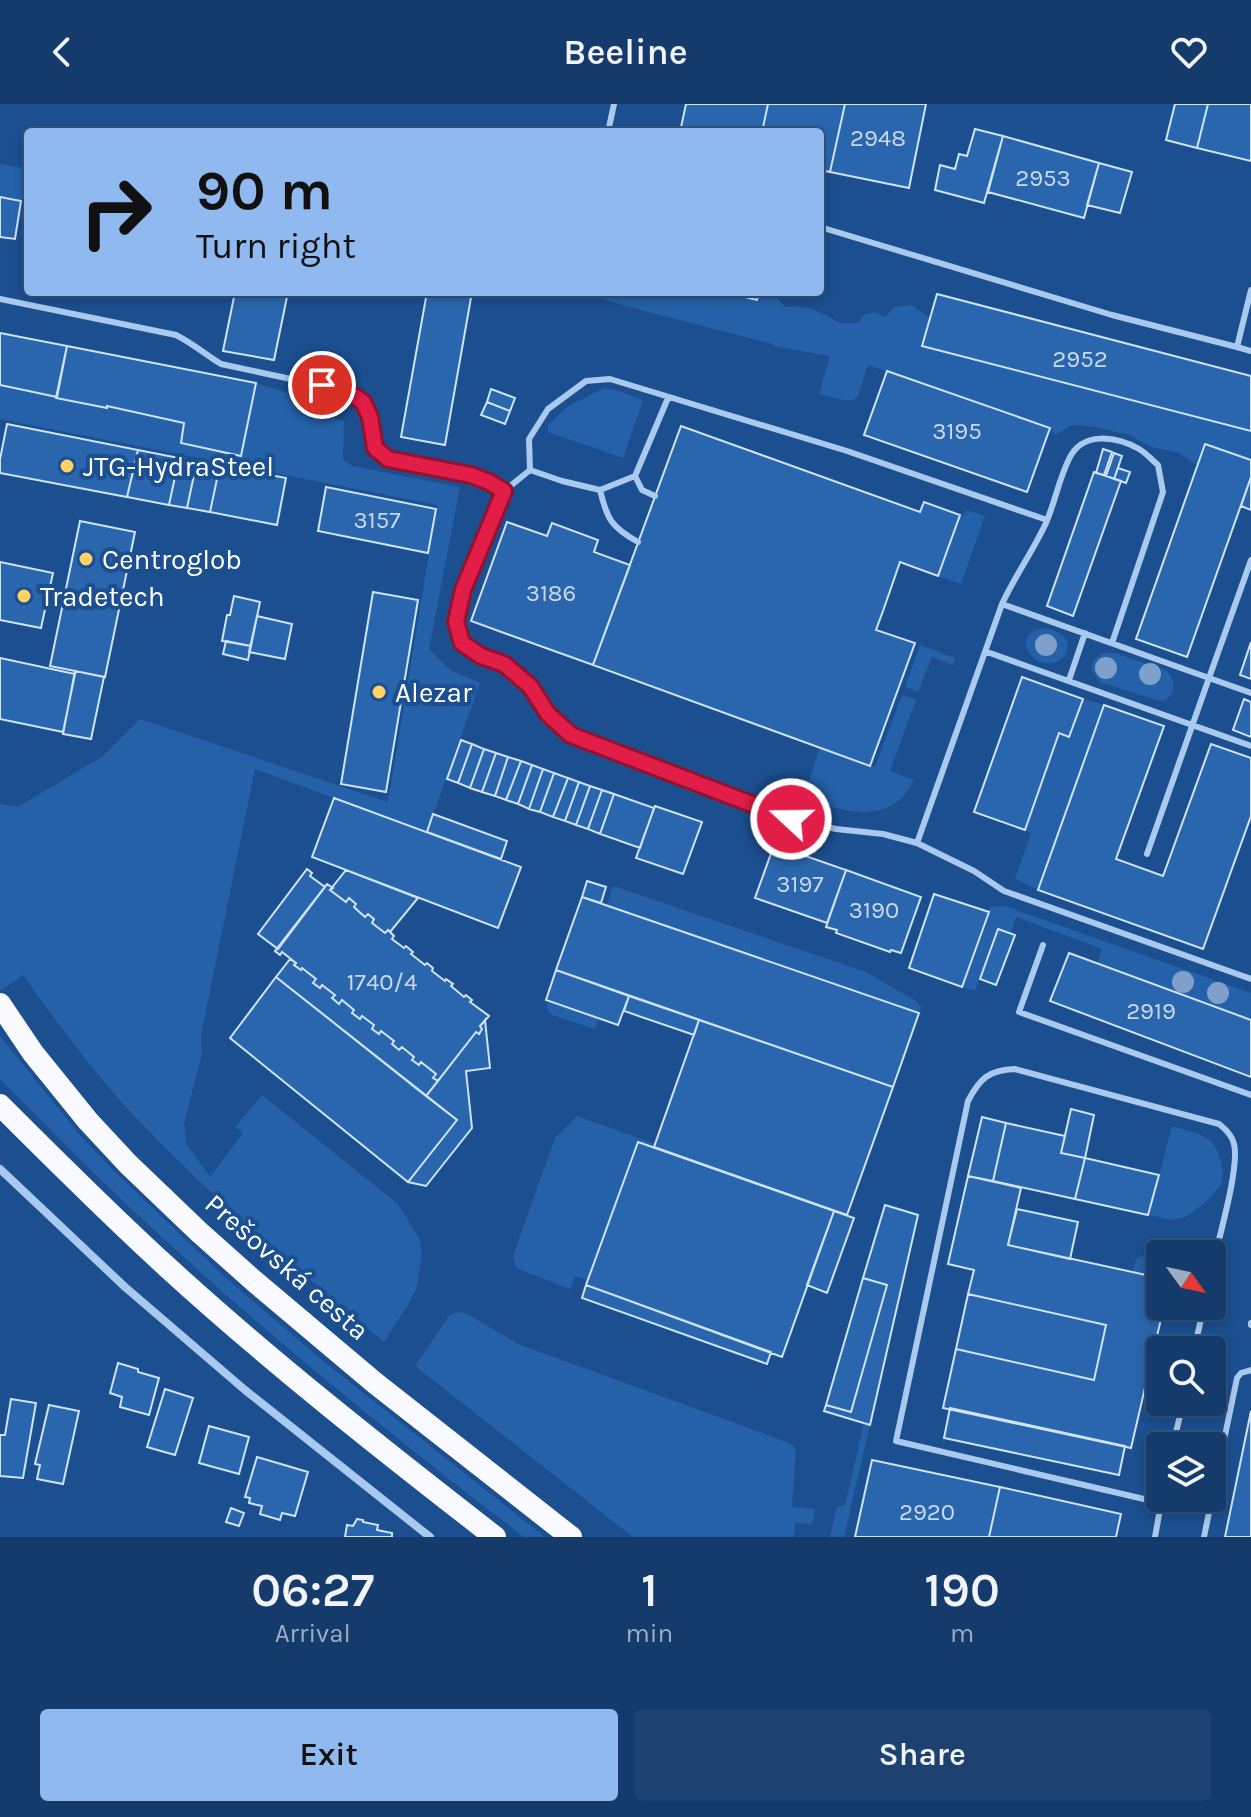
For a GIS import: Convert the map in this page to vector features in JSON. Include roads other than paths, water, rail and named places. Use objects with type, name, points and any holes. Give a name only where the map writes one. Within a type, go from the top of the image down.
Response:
[{"type":"highway","name":"Prešovská cesta","points":[[0,1004],[33,1053],[88,1121],[199,1232],[375,1383],[571,1537]]},
{"type":"highway","points":[[0,1105],[165,1265],[216,1310],[341,1416],[495,1537]]},
{"type":"street","points":[[0,1169],[125,1287],[197,1349],[430,1537]]},
{"type":"lane","points":[[609,128],[614,104]]},
{"type":"lane","points":[[824,228],[1112,315],[1251,351]]},
{"type":"lane","points":[[1237,347],[1251,290]]},
{"type":"lane","points":[[0,299],[176,335],[192,342],[221,364],[347,391],[363,402],[370,417],[375,448],[388,459],[471,475],[504,491]]},
{"type":"lane","points":[[530,470],[529,439],[548,409],[586,381],[610,379],[847,451],[1047,520]]},
{"type":"lane","points":[[530,470],[600,490],[635,476],[668,398]]},
{"type":"lane","points":[[917,843],[1002,604],[1047,520],[1070,456],[1094,438],[1112,439],[1139,449],[1158,465],[1163,492],[1112,643]]},
{"type":"lane","points":[[530,470],[504,491],[463,590],[456,622],[462,643],[481,656],[504,664],[530,686],[548,714],[571,735],[791,819],[836,829],[883,834],[917,843],[974,871],[1004,891],[1251,979]]},
{"type":"lane","points":[[635,476],[642,490],[655,496]]},
{"type":"lane","points":[[600,490],[606,515],[621,533],[638,542]]},
{"type":"lane","points":[[1147,854],[1251,560]]},
{"type":"lane","points":[[1002,604],[1251,693]]},
{"type":"lane","points":[[1069,680],[1085,633]]},
{"type":"lane","points":[[987,652],[1251,746]]},
{"type":"lane","points":[[1043,945],[1019,1012],[1251,1095]]},
{"type":"lane","points":[[1146,1497],[896,1441],[968,1101],[975,1087],[984,1077],[998,1070],[1015,1069],[1219,1124],[1234,1141],[1235,1153],[1218,1240]]},
{"type":"lane","points":[[1226,1432],[1237,1378],[1251,1370]]},
{"type":"lane","points":[[1155,1537],[1160,1512]]},
{"type":"lane","points":[[1204,1537],[1209,1512]]},
{"type":"place","name":"JTG-HydraSteel","points":[[67,466]]},
{"type":"place","name":"Centroglob","points":[[86,559]]},
{"type":"place","name":"Tradetech","points":[[24,596]]},
{"type":"place","name":"Alezar","points":[[379,692]]}]
